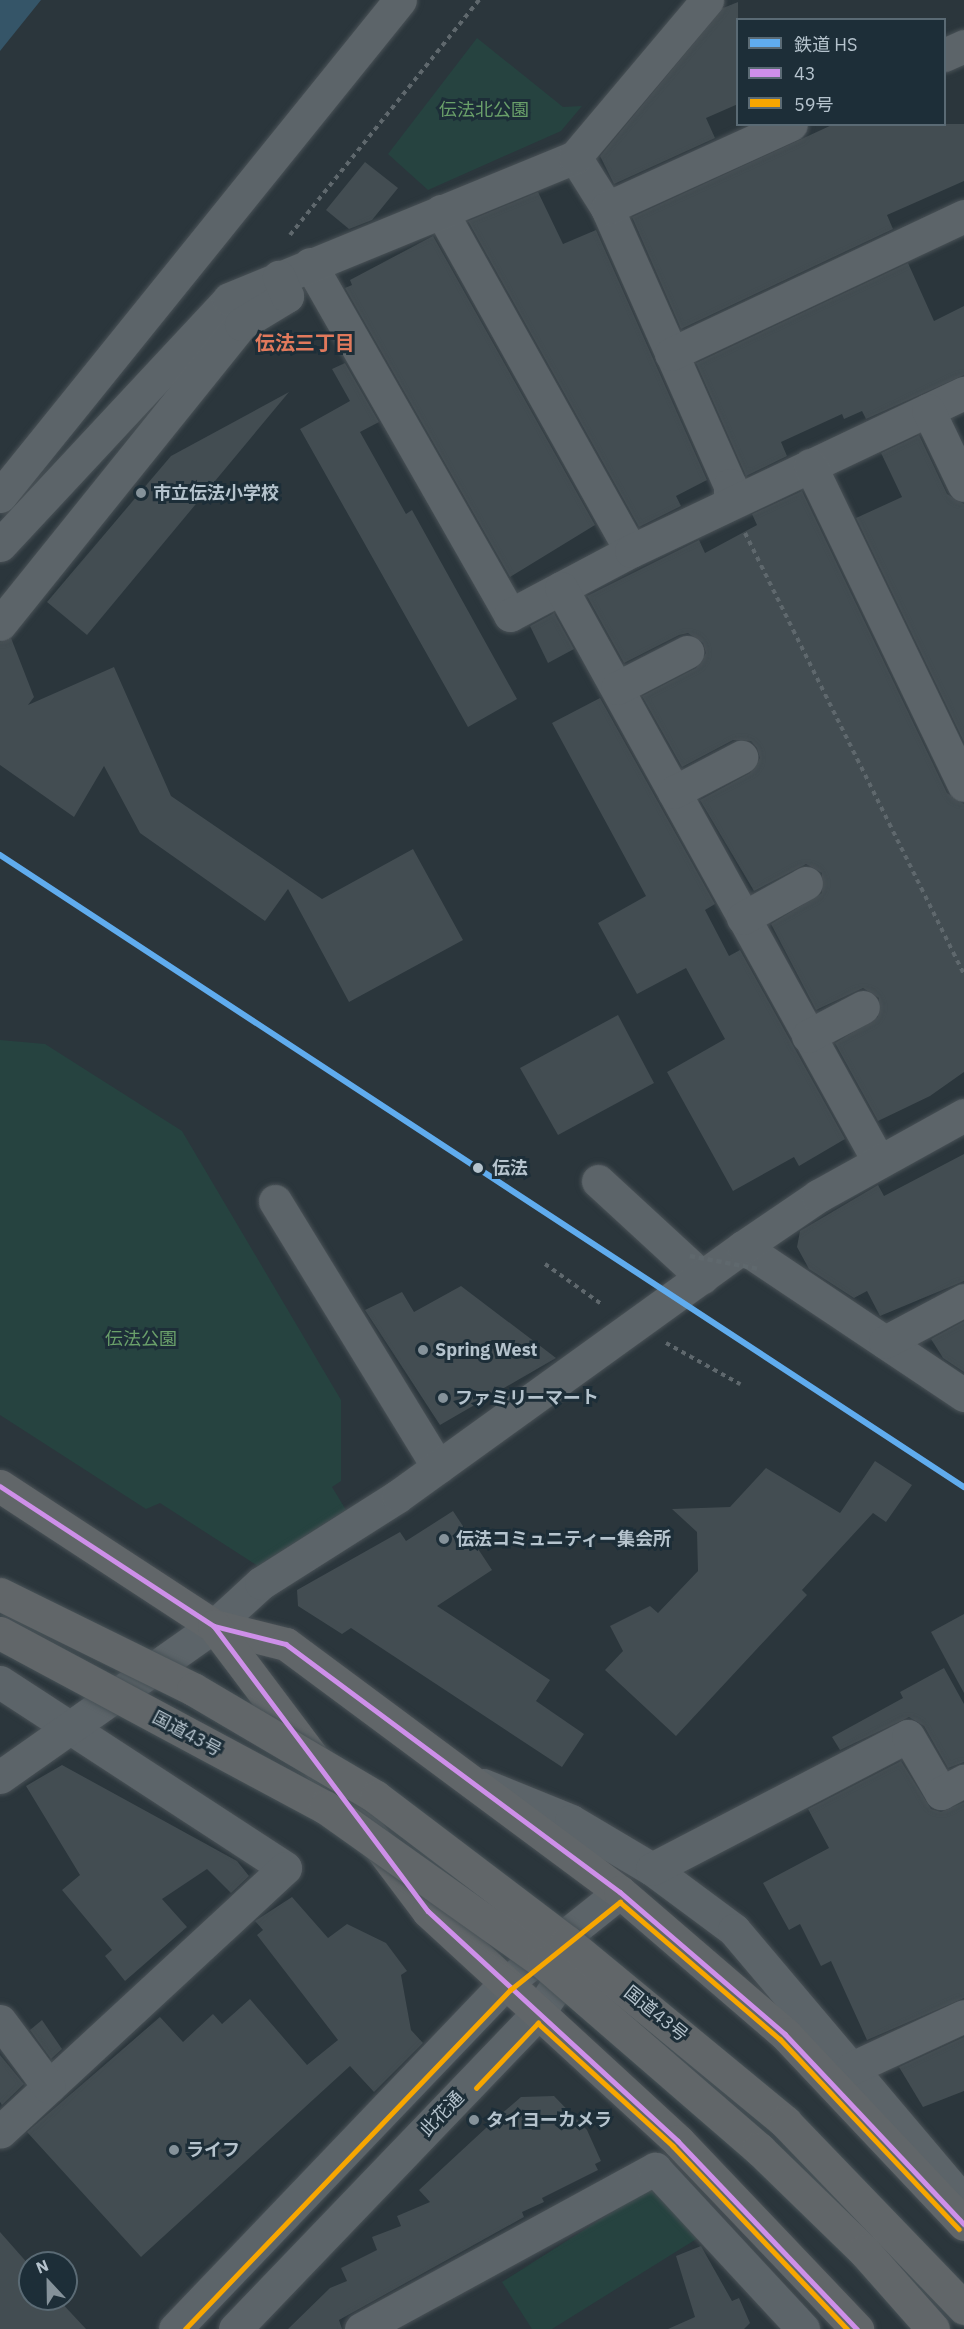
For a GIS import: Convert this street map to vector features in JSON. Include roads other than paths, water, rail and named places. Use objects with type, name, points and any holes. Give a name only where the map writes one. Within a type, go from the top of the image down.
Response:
[{"type":"highway","points":[[0,1486],[214,1626],[286,1644],[620,1892],[785,2034],[930,2185],[964,2224]]},
{"type":"highway","name":"国道43号","points":[[0,1594],[193,1689],[375,1797],[567,1942],[785,2122],[964,2308]]},
{"type":"highway","points":[[214,1626],[408,1888],[505,1984],[678,2141],[857,2329]]},
{"type":"highway","name":"国道43号","points":[[0,1633],[325,1807],[543,1962],[759,2149],[864,2251],[933,2329]]},
{"type":"street","points":[[0,496],[400,0]]},
{"type":"street","points":[[0,545],[229,299],[575,157],[707,0]]},
{"type":"street","points":[[946,55],[964,46]]},
{"type":"street","points":[[608,208],[787,126]]},
{"type":"street","points":[[575,157],[608,208],[730,484],[730,503]]},
{"type":"street","points":[[441,211],[631,551]]},
{"type":"street","points":[[671,354],[964,216]]},
{"type":"street","points":[[310,264],[510,615],[631,551],[964,393]]},
{"type":"street","points":[[0,624],[241,324],[287,296],[279,277]]},
{"type":"street","points":[[928,410],[964,485]]},
{"type":"street","points":[[810,465],[964,785]]},
{"type":"street","points":[[561,588],[879,1162]]},
{"type":"street","points":[[617,688],[687,652]]},
{"type":"street","points":[[674,792],[741,757]]},
{"type":"street","points":[[743,918],[806,883]]},
{"type":"street","points":[[808,1036],[863,1007]]},
{"type":"street","points":[[0,1777],[214,1626],[261,1583],[438,1467],[696,1266],[751,1258],[879,1162],[964,1115]]},
{"type":"street","points":[[598,1180],[696,1266]]},
{"type":"street","points":[[274,1201],[438,1467]]},
{"type":"street","points":[[751,1258],[885,1342],[964,1395]]},
{"type":"street","points":[[885,1342],[964,1300]]},
{"type":"street","points":[[0,1682],[285,1868],[0,2132]]},
{"type":"street","points":[[652,1869],[908,1736],[941,1793],[964,1781]]},
{"type":"street","points":[[468,1780],[541,1806],[652,1869],[734,1930],[964,2202]]},
{"type":"street","points":[[175,2329],[505,1984],[620,1892]]},
{"type":"street","name":"此花通","points":[[253,2323],[538,2013],[620,1892]]},
{"type":"street","points":[[852,2068],[964,2016]]},
{"type":"street","points":[[0,2021],[49,2087]]},
{"type":"street","points":[[361,2329],[655,2169],[803,2329]]},
{"type":"street","points":[[222,2279],[253,2323]]},
{"type":"water","points":[[0,0],[41,0],[0,51]]},
{"type":"rail line","name":"HS","points":[[0,855],[964,1487]]},
{"type":"place","name":"市立伝法小学校","points":[[141,493]]},
{"type":"place","name":"伝法","points":[[478,1168]]},
{"type":"place","name":"Spring West","points":[[423,1350]]},
{"type":"place","name":"ファミリーマート","points":[[443,1398]]},
{"type":"place","name":"伝法コミュニティー集会所","points":[[444,1539]]},
{"type":"place","name":"タイヨーカメラ","points":[[474,2120]]},
{"type":"place","name":"ライフ","points":[[174,2150]]},
{"type":"district","name":"伝法三丁目","points":[[305,342]]},
{"type":"park label","name":"伝法北公園","points":[[484,110]]},
{"type":"park label","name":"伝法公園","points":[[141,1339]]}]
